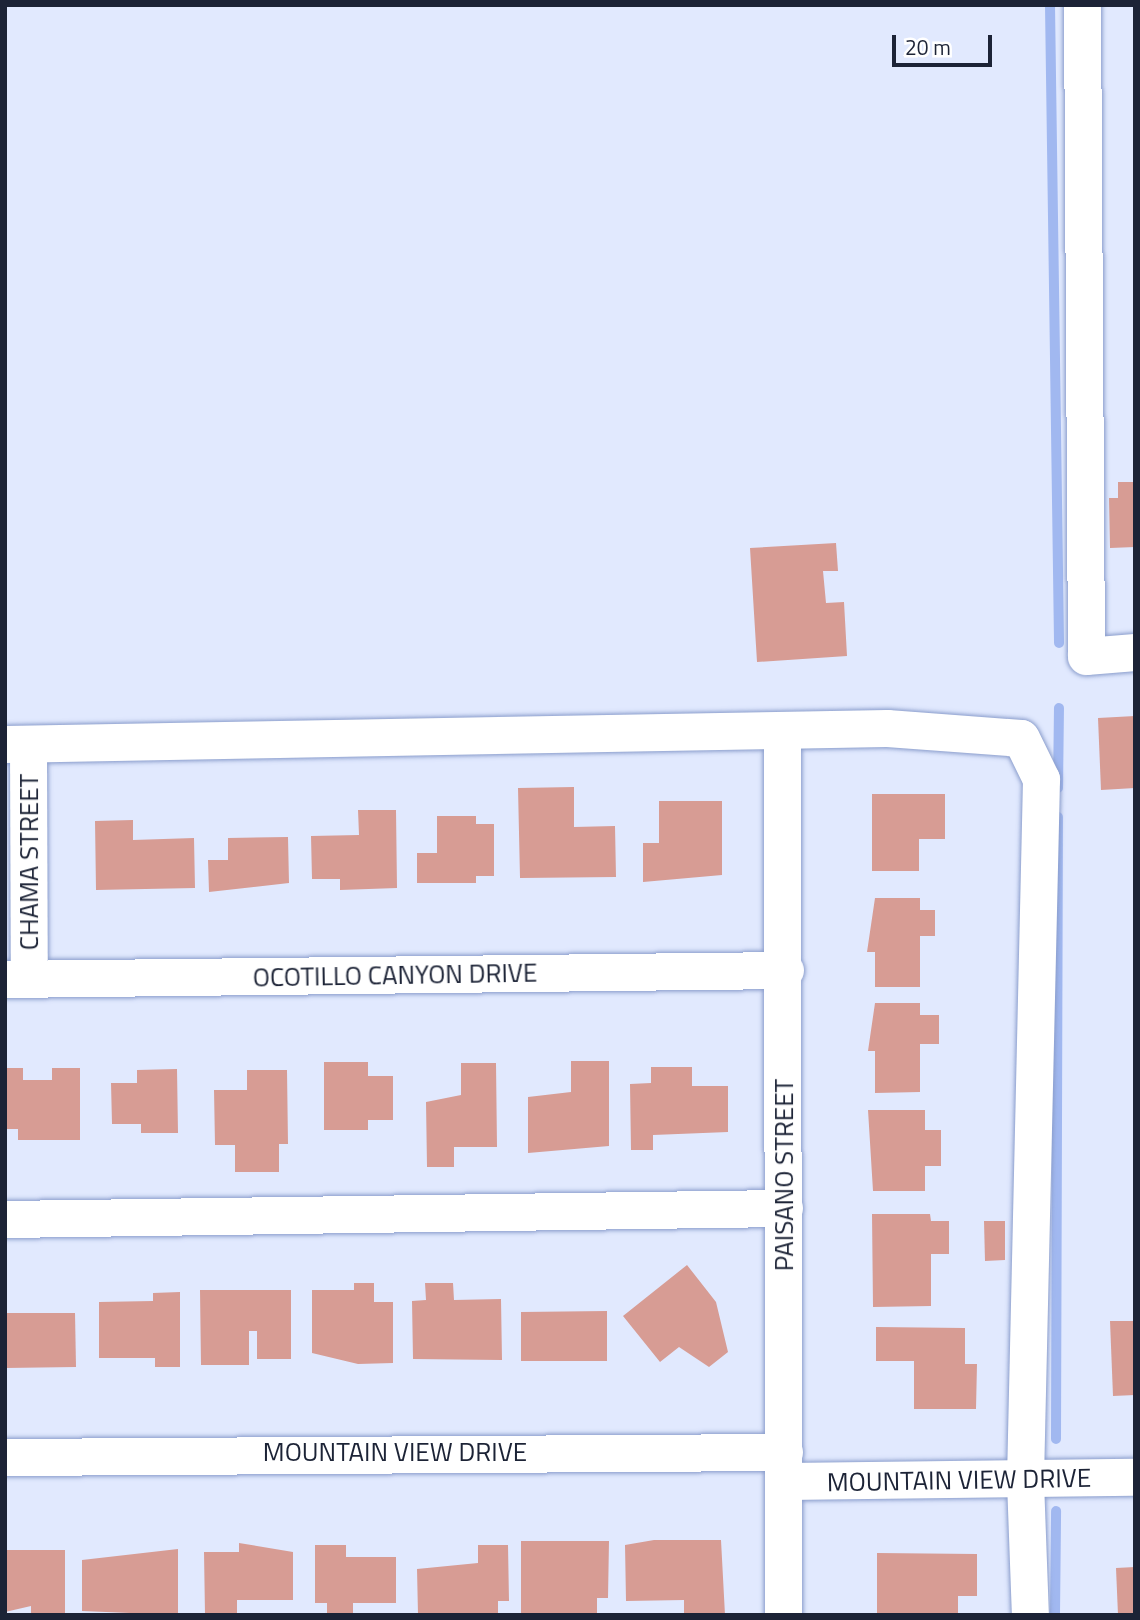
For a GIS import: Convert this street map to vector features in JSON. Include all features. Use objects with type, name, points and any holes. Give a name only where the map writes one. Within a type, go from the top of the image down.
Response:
[{"type":"street","points":[[1082,5],[1086,656],[1135,652]]},
{"type":"street","points":[[17,745],[782,734],[948,728],[1021,738],[1032,750],[1041,779],[1041,945],[1025,1481],[1030,1615]]},
{"type":"street","name":"PAISANO STREET","points":[[782,734],[785,970],[783,1615]]},
{"type":"street","name":"CHAMA STREET","points":[[17,745],[17,979]]},
{"type":"street","name":"OCOTILLO CANYON DRIVE","points":[[17,979],[785,970]]},
{"type":"street","points":[[5,1219],[784,1208]]},
{"type":"street","name":"MOUNTAIN VIEW DRIVE","points":[[5,1457],[784,1466],[1025,1481],[1135,1477]]},
{"type":"building","points":[[1118,482],[1135,482],[1135,547],[1110,548],[1109,498],[1118,498]]},
{"type":"building","points":[[836,543],[838,571],[823,571],[826,603],[844,602],[847,656],[757,662],[750,548]]},
{"type":"building","points":[[1135,716],[1135,788],[1101,790],[1098,718]]},
{"type":"building","points":[[574,787],[574,827],[615,826],[616,877],[520,878],[518,788]]},
{"type":"building","points":[[872,794],[945,794],[945,839],[919,839],[919,871],[872,871]]},
{"type":"building","points":[[659,801],[722,801],[722,875],[643,882],[643,843],[659,843]]},
{"type":"building","points":[[358,810],[396,810],[397,888],[340,890],[340,879],[312,879],[311,836],[359,835]]},
{"type":"building","points":[[437,816],[476,816],[476,824],[494,824],[494,876],[476,876],[476,883],[417,883],[417,853],[437,853]]},
{"type":"building","points":[[133,820],[133,840],[194,838],[195,888],[96,890],[95,821]]},
{"type":"building","points":[[288,837],[289,883],[209,892],[208,860],[228,860],[228,838]]},
{"type":"building","points":[[875,898],[920,898],[920,910],[935,910],[935,936],[920,936],[920,987],[875,987],[875,952],[867,952]]},
{"type":"building","points":[[875,1003],[920,1003],[920,1015],[939,1015],[939,1044],[920,1044],[920,1092],[875,1093],[875,1051],[868,1051]]},
{"type":"building","points":[[571,1061],[609,1061],[609,1146],[528,1153],[528,1097],[571,1092]]},
{"type":"building","points":[[324,1062],[368,1062],[368,1076],[393,1076],[393,1120],[368,1120],[368,1130],[324,1130]]},
{"type":"building","points":[[461,1063],[496,1063],[497,1147],[454,1147],[454,1167],[427,1167],[426,1102],[461,1095]]},
{"type":"building","points":[[651,1067],[692,1067],[692,1086],[728,1086],[728,1132],[653,1135],[653,1150],[631,1150],[630,1084],[651,1083]]},
{"type":"building","points":[[5,1068],[23,1068],[23,1080],[52,1080],[52,1068],[80,1068],[80,1140],[18,1140],[18,1129],[5,1129]]},
{"type":"building","points":[[177,1069],[178,1133],[141,1133],[141,1124],[112,1124],[111,1083],[137,1083],[137,1070]]},
{"type":"building","points":[[247,1070],[287,1070],[288,1144],[279,1144],[279,1172],[235,1172],[235,1145],[215,1145],[214,1090],[247,1090]]},
{"type":"building","points":[[868,1110],[925,1110],[925,1130],[941,1130],[941,1166],[925,1166],[925,1191],[873,1191]]},
{"type":"building","points":[[872,1214],[930,1214],[931,1221],[949,1221],[949,1254],[931,1254],[931,1306],[873,1307]]},
{"type":"building","points":[[984,1221],[1005,1221],[1005,1260],[985,1261]]},
{"type":"building","points":[[687,1265],[716,1302],[728,1352],[709,1367],[679,1347],[660,1362],[623,1316]]},
{"type":"building","points":[[354,1283],[374,1283],[374,1302],[393,1302],[393,1363],[358,1364],[312,1353],[312,1290],[354,1290]]},
{"type":"building","points":[[425,1283],[453,1283],[454,1300],[501,1299],[502,1360],[413,1359],[412,1301],[426,1300]]},
{"type":"building","points":[[200,1290],[291,1290],[291,1359],[257,1359],[257,1331],[249,1331],[249,1365],[201,1365]]},
{"type":"building","points":[[180,1292],[180,1367],[155,1367],[155,1358],[99,1358],[99,1302],[153,1301],[153,1293]]},
{"type":"building","points":[[607,1311],[607,1361],[521,1361],[521,1312]]},
{"type":"building","points":[[5,1313],[75,1313],[76,1367],[5,1368]]},
{"type":"building","points":[[1110,1321],[1135,1321],[1135,1395],[1113,1396]]},
{"type":"building","points":[[876,1327],[965,1328],[965,1364],[977,1364],[976,1409],[914,1409],[914,1361],[876,1361]]},
{"type":"building","points":[[654,1540],[721,1540],[725,1615],[684,1615],[684,1600],[626,1601],[625,1545]]},
{"type":"building","points":[[521,1541],[609,1541],[608,1598],[597,1598],[597,1615],[521,1615]]},
{"type":"building","points":[[239,1543],[293,1552],[293,1600],[237,1600],[237,1615],[205,1615],[204,1552],[239,1552]]},
{"type":"building","points":[[315,1545],[346,1545],[346,1557],[396,1557],[396,1603],[353,1603],[353,1615],[327,1615],[327,1603],[315,1603]]},
{"type":"building","points":[[478,1545],[508,1545],[509,1601],[498,1601],[498,1615],[418,1615],[417,1569],[478,1563]]},
{"type":"building","points":[[178,1549],[178,1615],[82,1611],[82,1560]]},
{"type":"building","points":[[5,1550],[65,1550],[65,1615],[31,1615],[31,1606],[5,1612]]},
{"type":"building","points":[[877,1553],[977,1554],[977,1596],[958,1596],[958,1615],[877,1615]]},
{"type":"building","points":[[1135,1567],[1135,1615],[1118,1615],[1116,1568]]},
{"type":"waterway","points":[[1050,5],[1059,643]]},
{"type":"waterway","points":[[1058,788],[1059,708]]},
{"type":"waterway","points":[[1056,1439],[1058,817]]},
{"type":"waterway","points":[[1055,1615],[1056,1511]]}]
